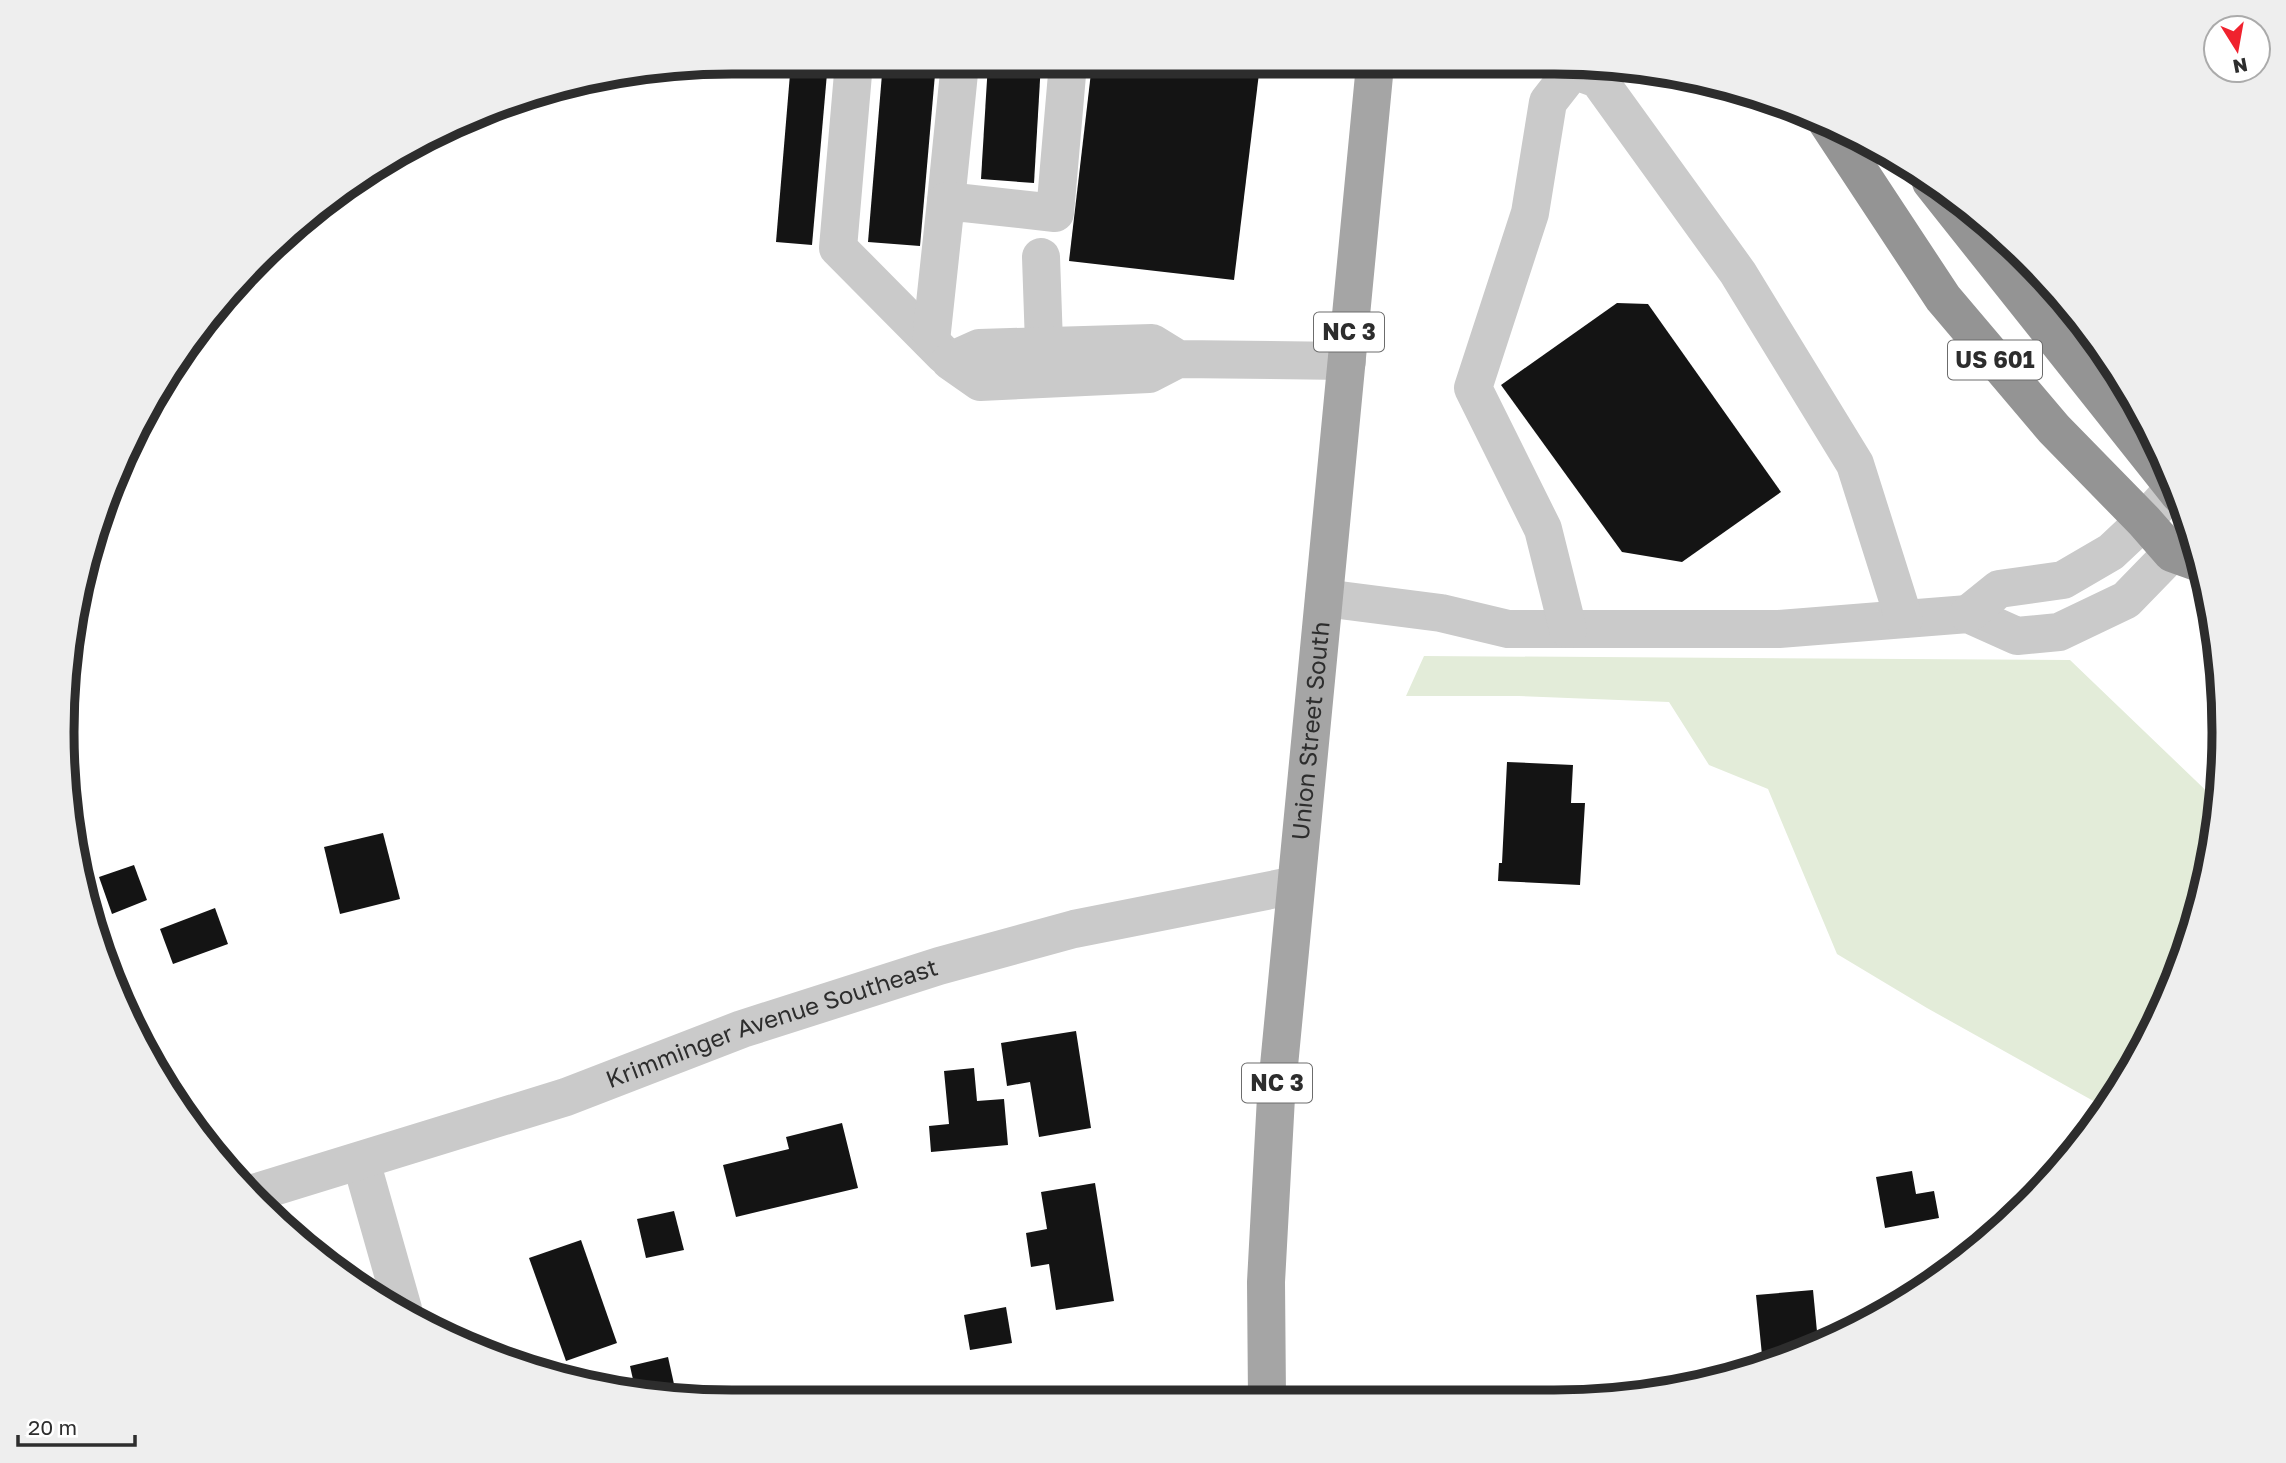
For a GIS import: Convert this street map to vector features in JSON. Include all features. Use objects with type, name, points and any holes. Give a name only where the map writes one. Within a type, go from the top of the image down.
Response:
[{"type":"highway","name":"US 601","points":[[1837,137],[1943,298],[2053,429],[2144,522],[2186,548]]},
{"type":"highway","name":"US 601","points":[[1949,205],[2155,463]]},
{"type":"main road","name":"Union Street South","points":[[1268,1390],[1266,1282],[1276,1097],[1374,74]]},
{"type":"street","points":[[853,74],[838,248],[940,351],[979,348],[1045,363],[1152,343],[1178,359],[1347,361]]},
{"type":"street","points":[[940,351],[946,201],[959,74]]},
{"type":"street","points":[[946,201],[1055,213],[1067,74]]},
{"type":"street","points":[[1568,629],[1543,529],[1473,388],[1530,213],[1548,102],[1570,74]]},
{"type":"street","points":[[1586,75],[1598,79],[1738,273],[1855,464],[1904,619]]},
{"type":"street","points":[[1041,257],[1045,363]]},
{"type":"street","points":[[1968,614],[1999,589],[2063,580],[2110,552],[2169,498]]},
{"type":"street","points":[[1324,598],[1441,613],[1508,629],[1779,629],[1968,614],[2017,636],[2059,632],[2126,600],[2187,550]]},
{"type":"street","name":"Krimminger Avenue Southeast","points":[[261,1191],[566,1097],[742,1029],[939,966],[1074,929],[1296,885]]},
{"type":"street","points":[[361,1161],[400,1300]]},
{"type":"green space","points":[[1424,656],[2070,660],[2209,794],[2200,860],[2178,943],[2162,983],[2145,1023],[2098,1103],[1927,1008],[1837,954],[1768,789],[1709,765],[1669,702],[1519,696],[1406,696]]},
{"type":"building","points":[[790,74],[827,74],[812,245],[776,242]]},
{"type":"building","points":[[882,74],[935,74],[920,246],[868,242]]},
{"type":"building","points":[[987,74],[1040,74],[1034,183],[981,179]]},
{"type":"building","points":[[1091,74],[1259,74],[1234,280],[1069,261]]},
{"type":"building","points":[[1617,303],[1648,304],[1781,492],[1682,562],[1622,552],[1501,385]]},
{"type":"building","points":[[1507,762],[1573,765],[1571,803],[1585,803],[1580,885],[1498,881],[1499,863],[1502,863]]},
{"type":"building","points":[[383,833],[400,899],[340,914],[324,847]]},
{"type":"building","points":[[134,865],[147,900],[112,914],[99,877]]},
{"type":"building","points":[[215,908],[228,944],[173,964],[160,929]]},
{"type":"building","points":[[1076,1031],[1091,1128],[1039,1137],[1030,1082],[1007,1086],[1001,1043]]},
{"type":"building","points":[[974,1068],[977,1101],[1004,1099],[1008,1145],[931,1152],[929,1126],[949,1124],[944,1071]]},
{"type":"building","points":[[842,1123],[858,1188],[736,1217],[723,1165],[789,1149],[786,1137]]},
{"type":"building","points":[[1912,1171],[1916,1194],[1934,1191],[1939,1218],[1885,1228],[1876,1177]]},
{"type":"building","points":[[1095,1183],[1114,1301],[1056,1310],[1049,1264],[1031,1267],[1026,1233],[1047,1229],[1041,1192]]},
{"type":"building","points":[[674,1211],[684,1250],[646,1258],[637,1219]]},
{"type":"building","points":[[581,1240],[617,1343],[566,1361],[529,1258]]},
{"type":"building","points":[[1813,1290],[1817,1334],[1762,1356],[1756,1295]]},
{"type":"building","points":[[1006,1307],[1012,1343],[970,1350],[964,1315]]},
{"type":"building","points":[[668,1357],[674,1384],[666,1386],[634,1382],[630,1366]]}]
